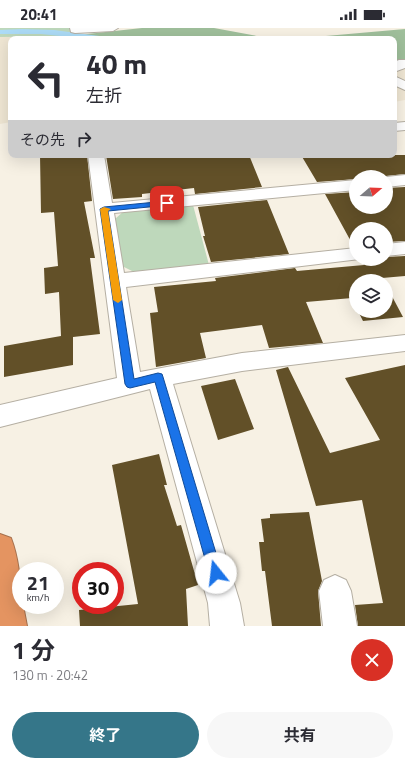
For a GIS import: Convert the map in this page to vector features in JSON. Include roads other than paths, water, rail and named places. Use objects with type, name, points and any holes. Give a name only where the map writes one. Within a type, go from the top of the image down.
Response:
[{"type":"highway","points":[[0,549],[10,626]]},
{"type":"street","points":[[75,28],[75,30],[113,28]]},
{"type":"street","points":[[96,158],[130,384]]},
{"type":"street","points":[[393,181],[405,180]]},
{"type":"street","points":[[104,209],[349,186]]},
{"type":"street","points":[[393,249],[405,248]]},
{"type":"street","points":[[115,281],[349,255]]},
{"type":"street","points":[[0,416],[158,377],[242,362],[405,343]]},
{"type":"street","points":[[158,377],[224,603],[227,626]]},
{"type":"street","points":[[335,591],[340,626]]},
{"type":"water","points":[[0,30],[54,30],[99,36],[0,34]]}]
